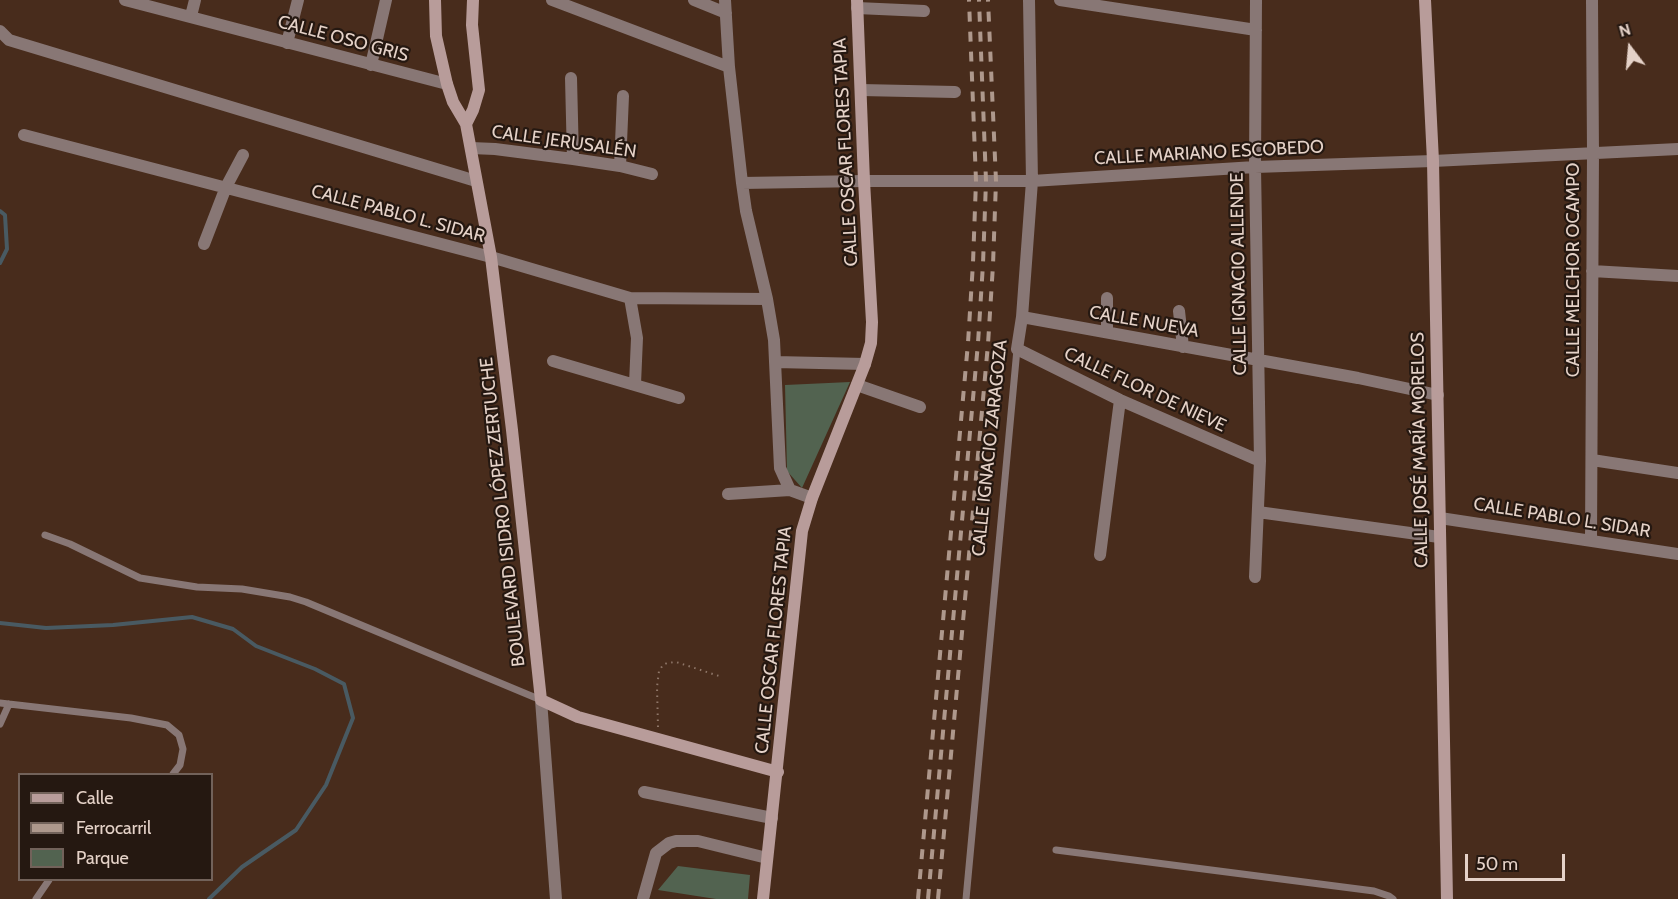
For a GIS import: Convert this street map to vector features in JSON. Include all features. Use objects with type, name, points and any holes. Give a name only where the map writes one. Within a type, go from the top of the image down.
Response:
[{"type":"street","name":"CALLE OSO GRIS","points":[[125,0],[447,84]]},
{"type":"street","points":[[190,16],[195,0]]},
{"type":"street","points":[[287,43],[298,0]]},
{"type":"street","points":[[371,65],[386,0]]},
{"type":"street","name":"BOULEVARD ISIDRO LÓPEZ ZERTUCHE","points":[[435,0],[436,36],[453,102],[466,124],[491,257],[510,407],[541,700],[556,899]]},
{"type":"street","points":[[466,124],[479,90],[472,25],[473,0]]},
{"type":"street","points":[[552,0],[729,67]]},
{"type":"street","points":[[694,0],[726,7],[729,67],[742,183],[752,244],[766,299],[775,362],[780,468],[790,490]]},
{"type":"street","name":"CALLE IGNACIO ZARAGOZA","points":[[1017,349],[1022,316],[1032,181],[1029,0]]},
{"type":"street","points":[[1060,0],[1256,30]]},
{"type":"street","name":"CALLE IGNACIO ALLENDE","points":[[1255,577],[1260,461],[1255,167],[1256,0]]},
{"type":"street","name":"CALLE JOSÉ MARÍA MORELOS","points":[[1425,0],[1433,161],[1447,899]]},
{"type":"street","name":"CALLE MELCHOR OCAMPO","points":[[1591,540],[1592,0]]},
{"type":"street","points":[[857,4],[924,11]]},
{"type":"street","name":"CALLE OSCAR FLORES TAPIA","points":[[763,899],[802,531],[812,498],[866,364],[871,343],[872,322],[857,4]]},
{"type":"street","points":[[0,31],[9,40],[476,181]]},
{"type":"street","points":[[571,78],[573,159]]},
{"type":"street","points":[[861,90],[955,92]]},
{"type":"street","points":[[620,166],[623,96]]},
{"type":"street","name":"CALLE PABLO L. SIDAR","points":[[24,135],[491,257],[630,298],[766,299]]},
{"type":"street","name":"CALLE JERUSALÉN","points":[[471,148],[573,159],[620,166],[652,174]]},
{"type":"street","name":"CALLE MARIANO ESCOBEDO","points":[[742,183],[1032,181],[1255,167],[1678,149]]},
{"type":"street","points":[[204,244],[226,187],[243,155]]},
{"type":"street","points":[[1592,271],[1678,276]]},
{"type":"street","points":[[630,298],[637,338],[635,384]]},
{"type":"street","points":[[1107,298],[1107,332]]},
{"type":"street","points":[[1179,311],[1183,347]]},
{"type":"street","name":"CALLE NUEVA","points":[[1022,316],[1438,395]]},
{"type":"street","name":"CALLE FLOR DE NIEVE","points":[[1017,349],[1120,400],[1260,461]]},
{"type":"street","points":[[553,361],[679,398]]},
{"type":"street","points":[[775,362],[866,364]]},
{"type":"street","points":[[857,385],[920,407]]},
{"type":"street","points":[[1100,555],[1120,400]]},
{"type":"street","points":[[1592,460],[1678,473]]},
{"type":"street","points":[[728,494],[790,490],[812,498]]},
{"type":"street","points":[[1258,512],[1439,537]]},
{"type":"street","name":"CALLE PABLO L. SIDAR","points":[[1440,518],[1678,554]]},
{"type":"street","points":[[541,700],[578,717],[778,772]]},
{"type":"street","points":[[644,792],[772,818]]},
{"type":"street","points":[[643,899],[656,853],[669,843],[685,840],[767,858]]},
{"type":"lane","name":"CALLE IGNACIO ZARAGOZA","points":[[966,899],[1017,349]]},
{"type":"lane","points":[[45,535],[70,544],[140,578],[197,587],[249,590],[306,602],[541,700]]},
{"type":"lane","points":[[0,703],[131,718],[167,725],[179,735],[183,749],[180,765],[174,773]]},
{"type":"lane","points":[[0,724],[9,704]]},
{"type":"lane","points":[[1056,850],[1374,891],[1393,899]]},
{"type":"lane","points":[[36,899],[48,881]]},
{"type":"path","points":[[658,739],[657,687],[659,672],[663,665],[676,662],[719,676]]},
{"type":"green space","points":[[850,382],[802,488],[787,471],[785,385]]},
{"type":"green space","points":[[678,866],[750,875],[748,899],[716,899],[658,890]]},
{"type":"waterway","points":[[0,211],[5,215],[7,249],[0,263]]},
{"type":"waterway","points":[[0,623],[46,628],[113,625],[192,617],[233,629],[256,646],[315,669],[344,684],[353,718],[326,785],[296,830],[242,867],[209,899]]},
{"type":"railway","points":[[918,899],[968,343],[973,263],[976,181],[969,0]]},
{"type":"railway","points":[[928,899],[978,343],[983,264],[986,181],[979,0]]},
{"type":"railway","points":[[938,899],[988,344],[993,265],[996,181],[988,0]]}]
